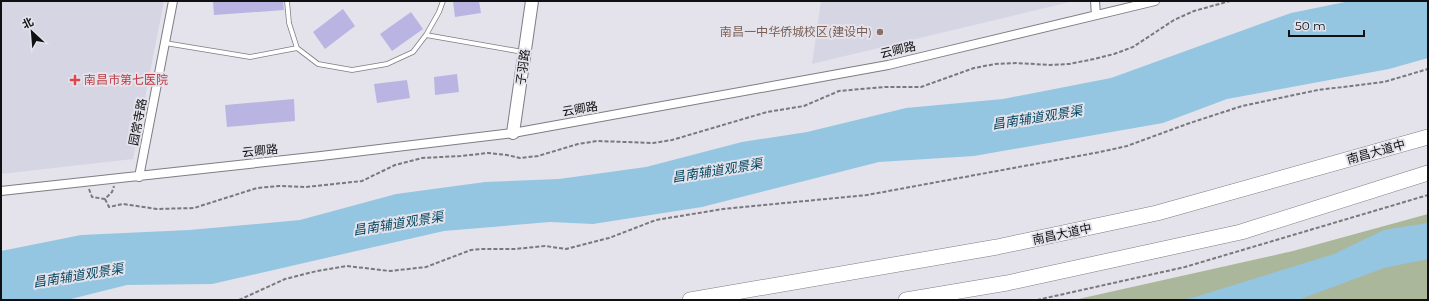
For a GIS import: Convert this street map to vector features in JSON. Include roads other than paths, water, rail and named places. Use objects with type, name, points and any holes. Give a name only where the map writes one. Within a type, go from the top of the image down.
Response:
[{"type":"highway","name":"南昌大道中","points":[[690,300],[997,247],[1157,213],[1428,137]]},
{"type":"highway","points":[[906,300],[1007,283],[1241,232],[1428,173]]},
{"type":"street","name":"园常寺路","points":[[140,177],[174,1]]},
{"type":"street","name":"子羽路","points":[[513,133],[532,1]]},
{"type":"street","points":[[1095,1],[1096,15]]},
{"type":"street","name":"云卿路","points":[[1,191],[140,177],[513,133],[888,65],[1155,1]]},
{"type":"lane","points":[[287,1],[289,23],[297,48],[318,64],[352,70],[387,64],[413,52],[426,36],[439,12],[443,1]]},
{"type":"lane","points":[[426,36],[525,52]]},
{"type":"lane","points":[[165,43],[250,56],[297,48]]},
{"type":"water","name":"昌南辅道观景渠","points":[[1350,1],[1428,1],[1428,58],[1389,69],[1227,99],[1163,123],[974,156],[879,162],[702,207],[593,224],[550,222],[444,231],[212,284],[127,285],[67,300],[1,300],[1,251],[81,235],[189,230],[300,220],[396,194],[485,182],[559,179],[646,167],[742,142],[807,132],[906,108],[1003,99],[1111,78],[1291,13]]},
{"type":"water","points":[[1428,223],[1428,259],[1384,268],[1298,300],[1179,300],[1192,298],[1334,254],[1384,230]]},
{"type":"place","name":"南昌一中华侨城校区(建设中)","points":[[880,32]]},
{"type":"place","name":"南昌市第七医院","points":[[75,80]]}]
